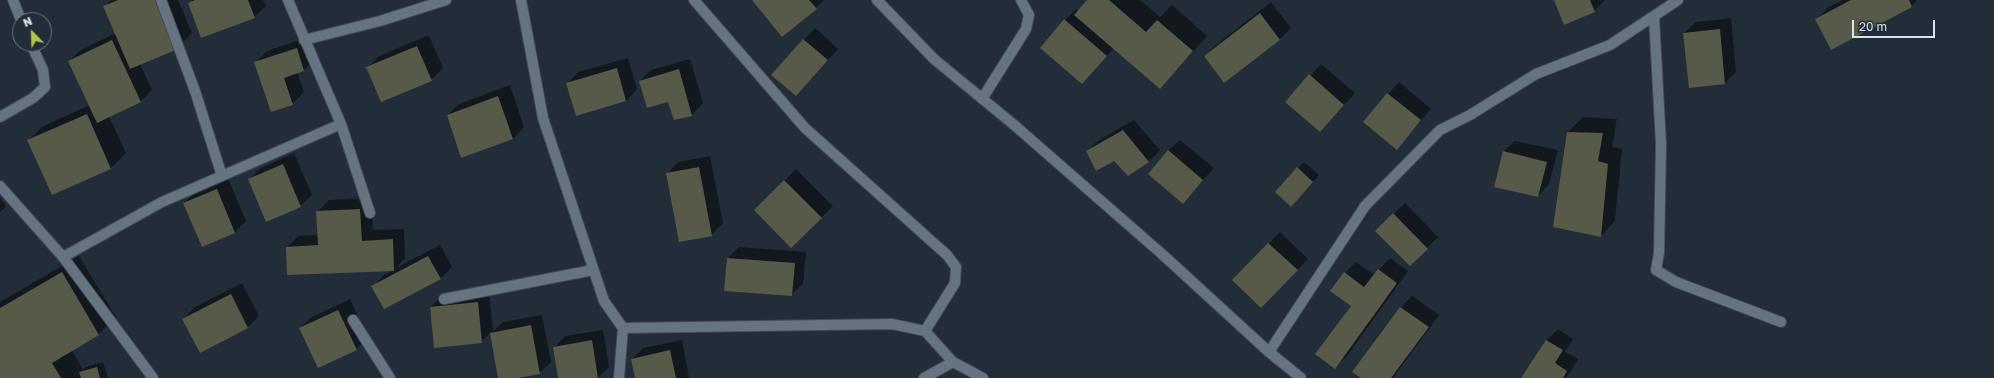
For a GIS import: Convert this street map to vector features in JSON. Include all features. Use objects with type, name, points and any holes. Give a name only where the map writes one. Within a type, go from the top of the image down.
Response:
[{"type":"street","points":[[13,0],[18,12]]},
{"type":"street","points":[[161,0],[195,91],[222,176]]},
{"type":"street","points":[[288,0],[341,124],[370,213]]},
{"type":"street","points":[[304,40],[380,21],[446,0]]},
{"type":"street","points":[[521,0],[543,118],[604,301],[623,328],[619,378]]},
{"type":"street","points":[[694,0],[805,128],[946,255],[956,267],[955,283],[925,331]]},
{"type":"street","points":[[877,0],[934,58],[1162,254],[1269,352],[1301,378]]},
{"type":"street","points":[[982,99],[1026,30],[1029,15],[1021,0]]},
{"type":"street","points":[[1269,352],[1365,206],[1440,130],[1470,115],[1536,74],[1610,45],[1678,0]]},
{"type":"street","points":[[1654,17],[1661,144],[1659,253],[1656,270],[1676,282],[1781,322]]},
{"type":"street","points":[[0,117],[33,98],[45,87],[43,70],[35,52]]},
{"type":"street","points":[[63,257],[162,202],[341,124]]},
{"type":"street","points":[[0,186],[63,257],[153,378]]},
{"type":"street","points":[[444,299],[593,270]]},
{"type":"street","points":[[352,320],[390,378]]},
{"type":"street","points":[[623,328],[892,324],[925,331],[953,362],[983,378]]},
{"type":"street","points":[[924,378],[953,362]]},
{"type":"building","points":[[118,0],[157,0],[178,49],[130,69],[103,6]]},
{"type":"building","points":[[195,0],[248,0],[255,18],[201,38],[188,3]]},
{"type":"building","points":[[752,0],[809,0],[817,9],[782,37]]},
{"type":"building","points":[[1087,0],[1109,0],[1146,32],[1157,20],[1193,51],[1160,89],[1074,15]]},
{"type":"building","points":[[1554,0],[1590,0],[1595,12],[1564,25]]},
{"type":"building","points":[[1851,0],[1909,0],[1912,7],[1831,50],[1815,19]]},
{"type":"building","points":[[1260,13],[1280,40],[1224,83],[1204,56]]},
{"type":"building","points":[[1064,19],[1107,56],[1082,84],[1040,48]]},
{"type":"building","points":[[1720,29],[1725,84],[1689,88],[1683,33]]},
{"type":"building","points":[[803,39],[828,60],[796,96],[771,75]]},
{"type":"building","points":[[112,40],[141,102],[97,123],[68,61]]},
{"type":"building","points":[[417,46],[432,81],[381,102],[366,67]]},
{"type":"building","points":[[297,48],[304,71],[284,78],[293,105],[271,112],[254,62]]},
{"type":"building","points":[[617,68],[626,101],[576,116],[566,83]]},
{"type":"building","points":[[679,69],[692,116],[674,120],[668,102],[647,108],[639,81]]},
{"type":"building","points":[[1309,74],[1344,105],[1320,132],[1285,102]]},
{"type":"building","points":[[1387,93],[1421,120],[1397,150],[1363,122]]},
{"type":"building","points":[[498,96],[513,139],[461,158],[447,115]]},
{"type":"building","points":[[87,114],[111,169],[52,195],[27,140]]},
{"type":"building","points":[[1123,130],[1149,162],[1128,176],[1114,161],[1096,171],[1086,151]]},
{"type":"building","points":[[1567,132],[1603,133],[1598,161],[1608,164],[1601,237],[1553,227]]},
{"type":"building","points":[[1168,150],[1203,180],[1183,204],[1148,174]]},
{"type":"building","points":[[1503,151],[1547,162],[1538,197],[1494,187]]},
{"type":"building","points":[[283,164],[301,207],[266,222],[248,179]]},
{"type":"building","points":[[699,167],[712,236],[679,242],[666,173]]},
{"type":"building","points":[[1297,167],[1313,182],[1291,207],[1275,192]]},
{"type":"building","points":[[784,180],[822,218],[791,248],[754,210]]},
{"type":"building","points":[[217,189],[235,233],[202,247],[183,203]]},
{"type":"building","points":[[360,209],[362,241],[393,239],[394,271],[287,275],[286,247],[318,245],[316,211]]},
{"type":"building","points":[[1393,213],[1428,249],[1410,266],[1375,231]]},
{"type":"building","points":[[1268,243],[1298,270],[1261,308],[1232,280]]},
{"type":"building","points":[[428,256],[441,279],[384,309],[371,286]]},
{"type":"building","points":[[727,258],[795,263],[792,296],[724,291]]},
{"type":"building","points":[[1378,269],[1397,283],[1335,369],[1315,354],[1351,306],[1330,291],[1344,272],[1364,287]]},
{"type":"building","points":[[62,272],[99,335],[52,363],[61,378],[0,378],[0,308]]},
{"type":"building","points":[[231,294],[248,328],[200,353],[182,319]]},
{"type":"building","points":[[478,302],[482,343],[434,348],[430,307]]},
{"type":"building","points":[[1400,307],[1429,327],[1391,378],[1361,378],[1352,372]]},
{"type":"building","points":[[338,310],[357,350],[318,368],[299,328]]},
{"type":"building","points":[[531,325],[540,374],[518,378],[498,378],[490,333]]},
{"type":"building","points":[[592,340],[598,378],[558,378],[553,347]]},
{"type":"building","points":[[1546,340],[1563,350],[1555,363],[1567,371],[1563,378],[1521,378]]},
{"type":"building","points":[[670,350],[676,378],[635,378],[631,359]]},
{"type":"building","points":[[97,367],[100,378],[81,378],[79,372]]}]
